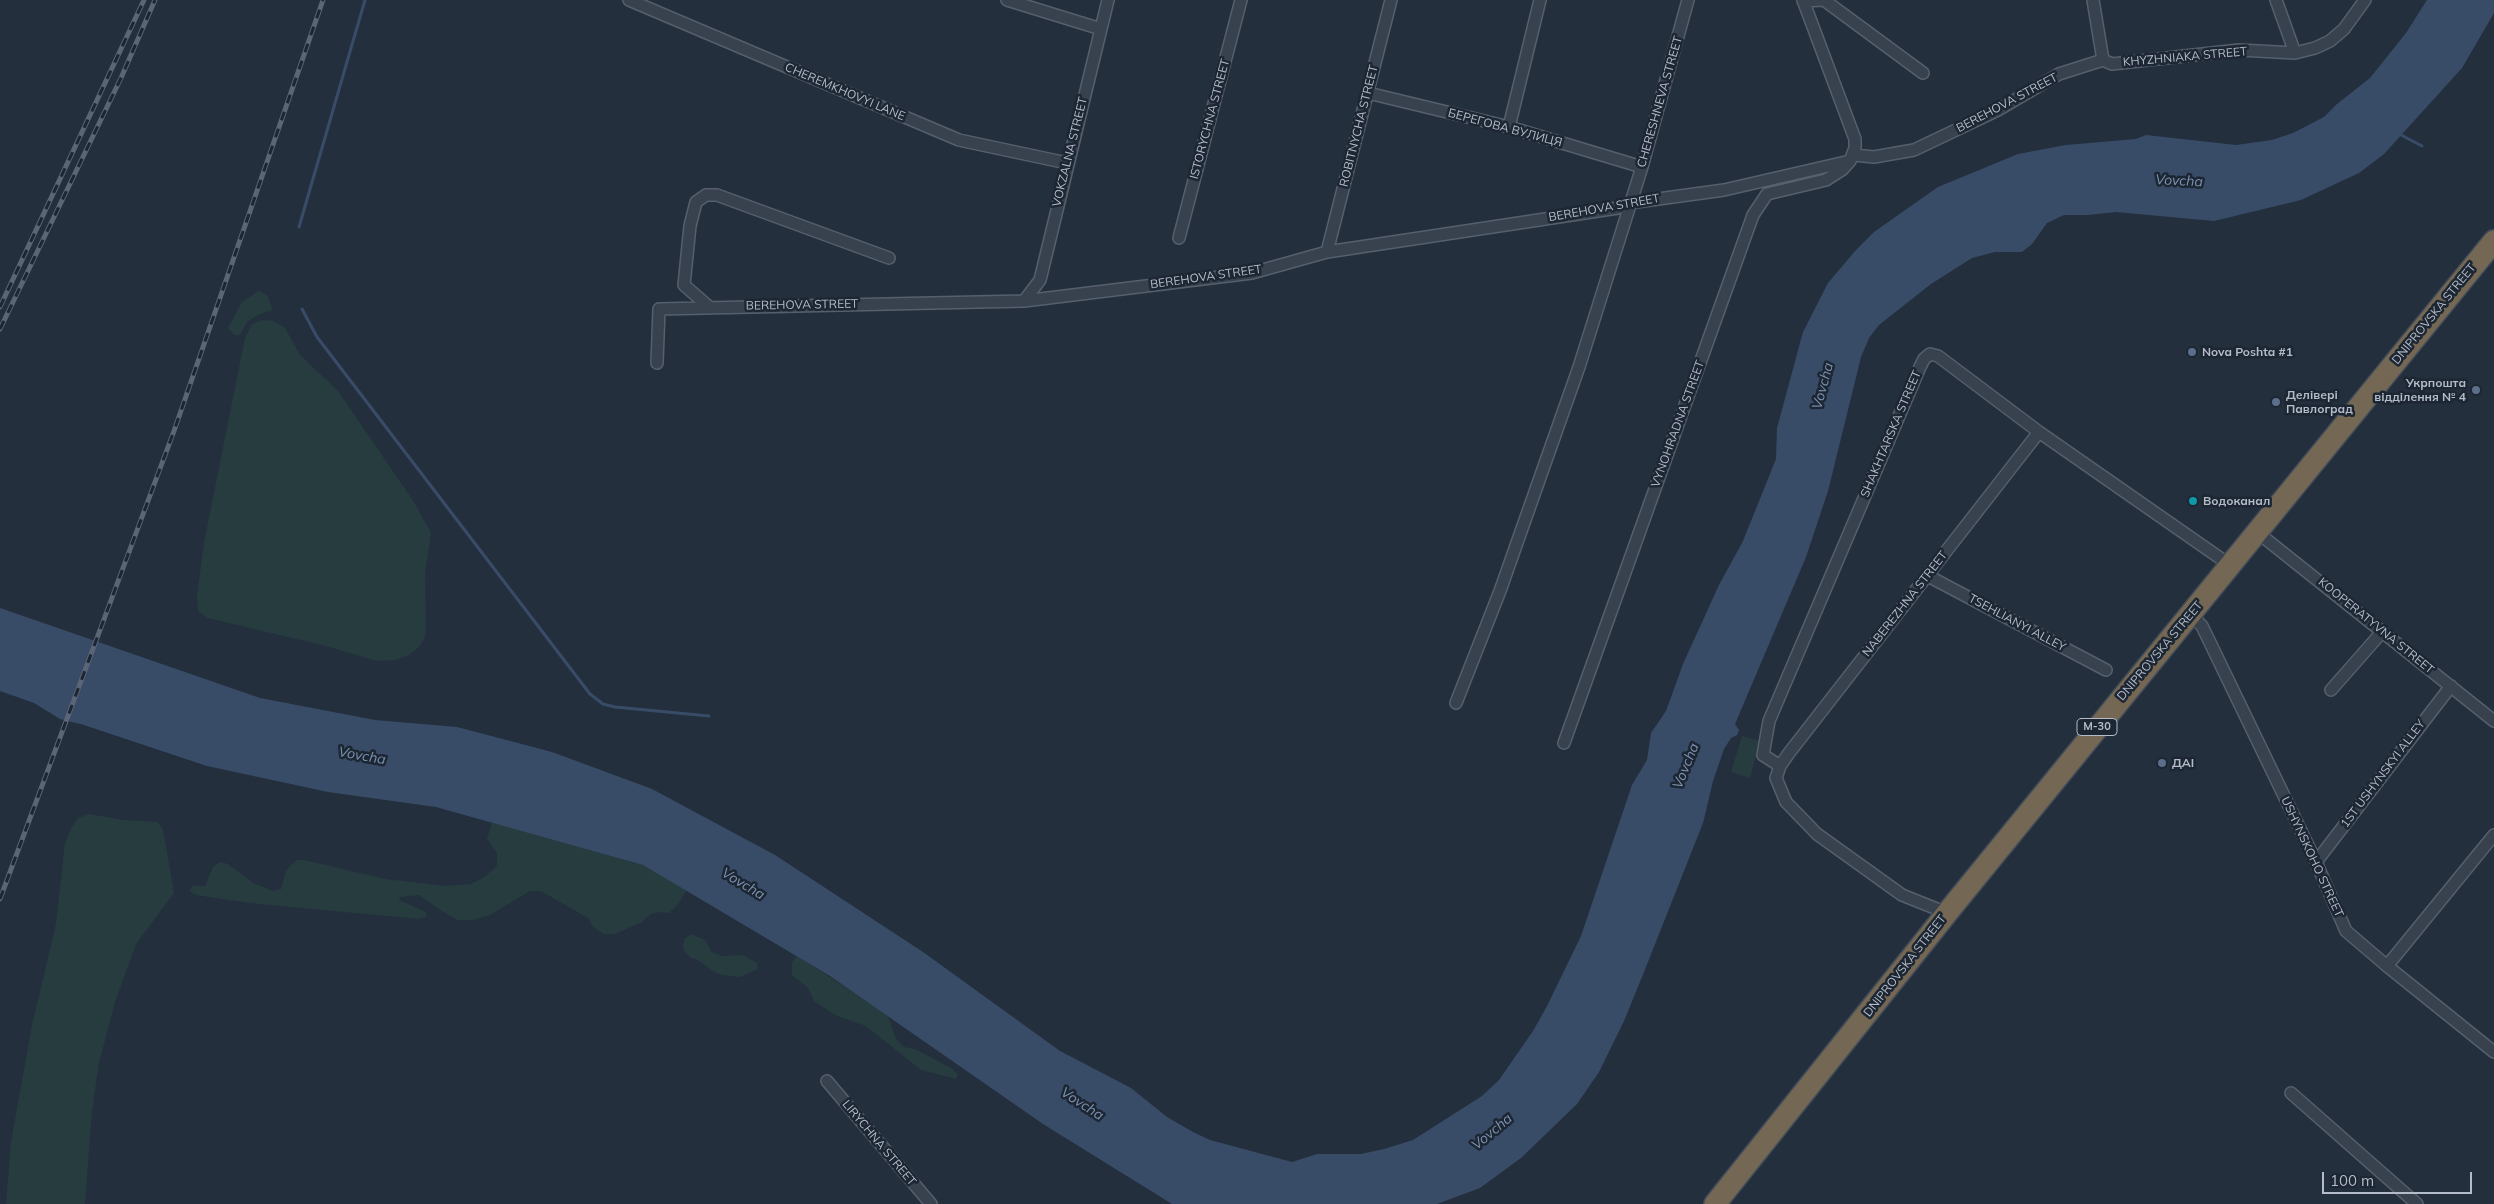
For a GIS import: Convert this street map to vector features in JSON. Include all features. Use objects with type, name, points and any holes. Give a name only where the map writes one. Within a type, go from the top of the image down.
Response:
[{"type":"highway","name":"DNIPROVSKA STREET","points":[[1715,1204],[1947,912],[2257,532],[2491,252]]},
{"type":"street","name":"CHEREMKHOVYI LANE","points":[[629,0],[959,140],[1067,163]]},
{"type":"street","points":[[1007,0],[1102,29]]},
{"type":"street","name":"VOKZALNA STREET","points":[[1024,301],[1040,280],[1108,0]]},
{"type":"street","name":"ISTORYCHNA STREET","points":[[1178,238],[1241,0]]},
{"type":"street","name":"ROBITNYCHA STREET","points":[[1327,252],[1390,0]]},
{"type":"street","points":[[1509,127],[1540,0]]},
{"type":"street","name":"CHERESHNEVA STREET","points":[[1629,203],[1642,167],[1688,0]]},
{"type":"street","points":[[1851,158],[1855,139],[1803,0],[1824,0],[1923,72]]},
{"type":"street","points":[[2093,0],[2104,60]]},
{"type":"street","points":[[2276,0],[2295,53]]},
{"type":"street","name":"KHYZHNIAKA STREET","points":[[2104,60],[2112,64],[2239,50],[2295,53],[2315,48],[2330,41],[2344,29],[2365,0]]},
{"type":"street","name":"BEREHOVA STREET","points":[[657,362],[659,309],[708,306],[1024,301],[1252,273],[1327,252],[1618,208],[1629,203],[1724,190],[1851,158],[1874,157],[1914,150],[1998,110],[2059,74],[2104,60]]},
{"type":"street","name":"БЕРЕГОВА ВУЛИЦЯ","points":[[1368,93],[1509,127],[1642,167]]},
{"type":"street","name":"VYNOHRADNA STREET","points":[[1564,743],[1753,215],[1767,194],[1826,180],[1843,169],[1851,158]]},
{"type":"street","points":[[708,306],[684,286],[690,226],[696,202],[706,195],[717,195],[889,258]]},
{"type":"street","points":[[1456,703],[1500,591],[1579,366],[1629,203]]},
{"type":"street","name":"SHAKHTARSKA STREET","points":[[1780,766],[1763,755],[1768,721],[1924,359],[1930,354],[1938,356],[2039,432],[2230,565]]},
{"type":"street","name":"NABEREZHNA STREET","points":[[1947,912],[1902,895],[1817,834],[1786,802],[1776,778],[1780,766],[2039,432]]},
{"type":"street","name":"KOOPERATYVNA STREET","points":[[2257,532],[2494,721]]},
{"type":"street","name":"TSEHLIANYI ALLEY","points":[[1928,576],[2106,670]]},
{"type":"street","name":"USHYNSKOHO STREET","points":[[2190,615],[2202,626],[2316,862],[2346,931],[2386,966],[2492,1046]]},
{"type":"street","points":[[2332,690],[2382,632]]},
{"type":"street","name":"1ST USHYNSKYI ALLEY","points":[[2316,862],[2451,686]]},
{"type":"street","points":[[2386,966],[2494,835]]},
{"type":"street","name":"LIRYCHNA STREET","points":[[827,1081],[931,1204]]},
{"type":"street","points":[[2291,1093],[2417,1204]]},
{"type":"green space","points":[[259,291],[267,295],[273,310],[260,314],[248,321],[240,335],[234,335],[228,328],[242,302]]},
{"type":"green space","points":[[263,320],[273,321],[285,328],[300,355],[338,391],[414,502],[431,533],[425,573],[426,634],[420,646],[409,655],[395,660],[377,661],[326,646],[208,618],[198,611],[197,595],[204,543],[245,338],[252,324]]},
{"type":"green space","points":[[1742,736],[1760,741],[1750,778],[1731,772]]},
{"type":"green space","points":[[89,814],[123,820],[157,822],[163,829],[174,893],[136,944],[115,1002],[99,1063],[92,1110],[85,1204],[6,1204],[11,1142],[32,1025],[56,924],[65,843],[78,818]]},
{"type":"green space","points":[[492,822],[643,865],[687,889],[679,903],[669,913],[659,912],[651,914],[642,922],[615,934],[604,934],[593,927],[588,918],[541,891],[530,891],[490,915],[473,920],[458,920],[419,895],[400,897],[399,900],[426,912],[426,917],[419,919],[249,903],[196,895],[189,891],[193,886],[205,886],[213,867],[220,862],[228,864],[253,883],[273,891],[281,889],[286,871],[297,860],[386,879],[445,886],[471,884],[483,878],[497,866],[497,853],[487,839]]},
{"type":"green space","points":[[691,934],[705,940],[712,952],[722,956],[743,955],[757,963],[758,969],[740,977],[721,975],[713,971],[698,960],[691,958],[684,951],[685,938]]},
{"type":"green space","points":[[797,956],[887,1014],[896,1039],[904,1047],[915,1049],[953,1069],[958,1075],[956,1079],[921,1070],[866,1026],[835,1015],[814,1001],[808,988],[792,975],[792,962]]},
{"type":"water","name":"Vovcha","points":[[2427,0],[2494,0],[2494,13],[2462,68],[2384,154],[2359,173],[2301,200],[2214,221],[2116,212],[2064,215],[2047,223],[2032,244],[2022,252],[1995,252],[1972,258],[1931,284],[1879,325],[1869,338],[1861,357],[1828,491],[1806,557],[1735,724],[1739,730],[1737,735],[1731,738],[1724,749],[1713,781],[1703,823],[1624,1021],[1599,1072],[1577,1104],[1521,1158],[1480,1188],[1437,1204],[1172,1204],[1043,1124],[830,976],[643,865],[436,807],[328,792],[207,766],[84,725],[60,719],[34,703],[0,691],[0,608],[260,698],[375,720],[457,727],[552,752],[652,789],[775,855],[923,952],[1060,1051],[1131,1088],[1167,1117],[1193,1132],[1210,1140],[1292,1162],[1317,1154],[1361,1154],[1384,1149],[1413,1140],[1482,1096],[1499,1080],[1533,1031],[1547,1006],[1581,936],[1632,785],[1647,760],[1651,733],[1666,711],[1683,664],[1719,585],[1743,541],[1776,459],[1777,428],[1803,332],[1828,283],[1856,250],[1874,232],[1938,187],[2018,154],[2066,145],[2136,139],[2146,135],[2236,145],[2272,140],[2293,133],[2324,117],[2337,104],[2370,78],[2406,33]]},
{"type":"waterway","points":[[299,227],[365,0]]},
{"type":"waterway","points":[[2401,135],[2422,146]]},
{"type":"waterway","points":[[302,309],[317,337],[590,694],[603,704],[615,707],[709,716]]},
{"type":"railway","points":[[0,307],[144,0]]},
{"type":"railway","points":[[0,329],[121,78],[155,0]]},
{"type":"railway","points":[[0,899],[174,431],[323,0]]},
{"type":"place","name":"Nova Poshta #1","points":[[2192,352]]},
{"type":"place","name":"Укрпошта відділення № 4","points":[[2476,390]]},
{"type":"place","name":"Делівері Павлоград","points":[[2276,402]]},
{"type":"place","name":"Водоканал","points":[[2193,501]]},
{"type":"place","name":"ДАІ","points":[[2162,763]]}]
